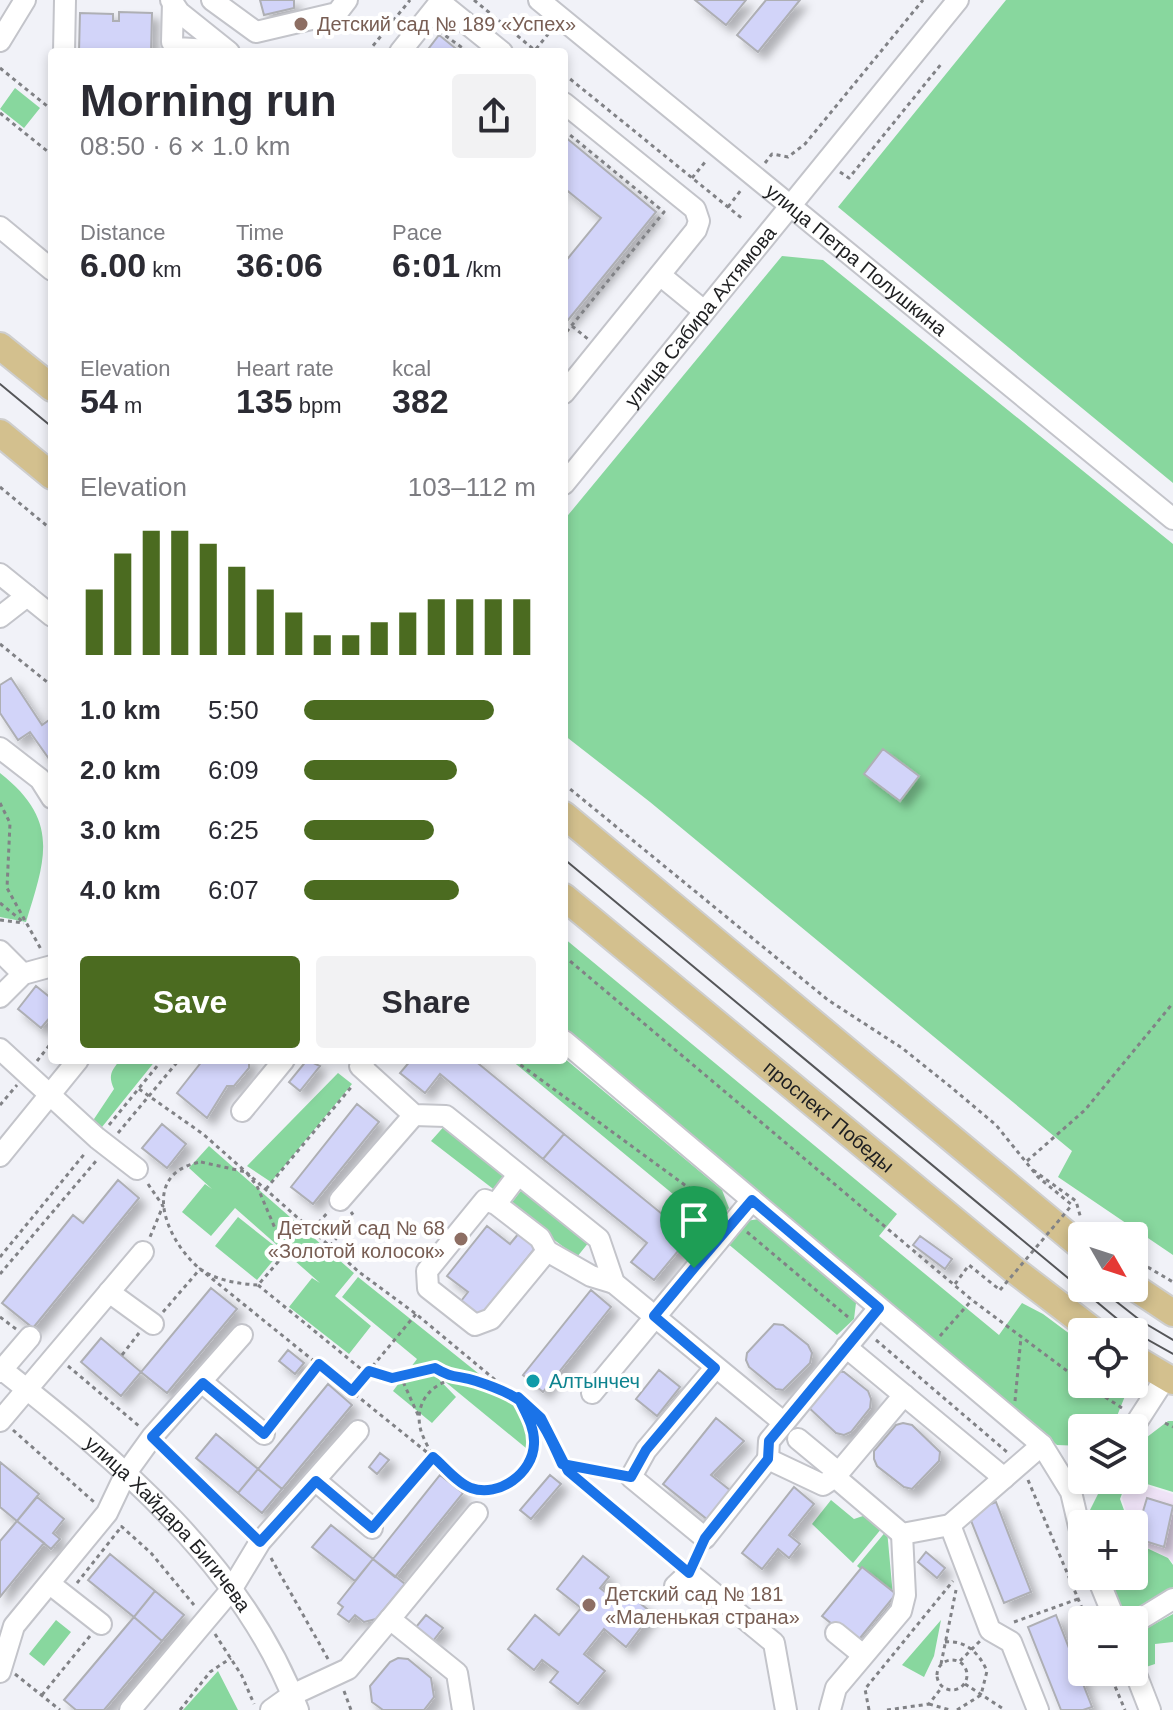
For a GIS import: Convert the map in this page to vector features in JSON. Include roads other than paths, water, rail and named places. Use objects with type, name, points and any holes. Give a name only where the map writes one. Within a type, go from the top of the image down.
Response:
[{"type":"main road","points":[[0,346],[48,385]]},
{"type":"main road","points":[[0,433],[48,473]]},
{"type":"main road","points":[[568,818],[1068,1223]]},
{"type":"main road","name":"проспект Победы","points":[[568,900],[1013,1269],[1077,1318]]},
{"type":"main road","points":[[1148,1296],[1173,1313]]},
{"type":"main road","points":[[1148,1366],[1170,1379]]},
{"type":"street","points":[[0,41],[25,0]]},
{"type":"street","points":[[64,48],[65,0]]},
{"type":"street","points":[[212,0],[256,32],[337,13],[347,0]]},
{"type":"street","name":"улица Петра Полушкина","points":[[539,0],[1173,519]]},
{"type":"street","name":"улица Сабира Ахтямова","points":[[568,479],[958,0]]},
{"type":"street","points":[[172,1],[172,42],[176,48]]},
{"type":"street","points":[[172,1],[178,11],[224,48]]},
{"type":"street","points":[[403,48],[441,1],[497,48]]},
{"type":"street","points":[[568,106],[697,212],[696,230],[568,388]]},
{"type":"street","points":[[0,227],[48,267]]},
{"type":"street","points":[[660,275],[704,311]]},
{"type":"street","points":[[0,574],[48,613]]},
{"type":"street","points":[[0,617],[27,596]]},
{"type":"street","points":[[0,748],[40,779],[48,792]]},
{"type":"street","points":[[0,951],[23,974]]},
{"type":"street","points":[[0,997],[23,974],[48,966]]},
{"type":"street","points":[[568,1044],[1042,1445],[1068,1475]]},
{"type":"street","points":[[0,1049],[137,1169]]},
{"type":"street","points":[[0,1156],[75,1064]]},
{"type":"street","points":[[242,1111],[281,1064]]},
{"type":"street","points":[[365,1065],[414,1115],[446,1116],[599,1239],[614,1283]]},
{"type":"street","points":[[340,1200],[414,1115]]},
{"type":"street","points":[[496,1204],[518,1175]]},
{"type":"street","points":[[547,1251],[491,1319],[475,1325],[428,1288],[427,1271],[485,1200],[496,1204],[540,1238],[547,1251],[591,1276],[614,1283],[783,1422]]},
{"type":"street","points":[[592,1393],[752,1200]]},
{"type":"street","points":[[0,1421],[143,1252]]},
{"type":"street","points":[[109,1292],[151,1322]]},
{"type":"street","points":[[715,1368],[646,1450],[631,1477],[705,1538],[768,1459],[769,1441],[783,1422],[879,1308]]},
{"type":"street","points":[[2,1668],[14,1626],[58,1590],[114,1520],[126,1473],[152,1437],[203,1383],[242,1335]]},
{"type":"street","points":[[1,1370],[30,1337]]},
{"type":"street","points":[[846,1347],[1004,1478]]},
{"type":"street","name":"улица Хайдара Бигичева","points":[[1,1370],[126,1473],[181,1528],[231,1590],[271,1652],[295,1702]]},
{"type":"street","points":[[1144,1414],[1170,1379]]},
{"type":"street","points":[[203,1383],[264,1434]]},
{"type":"street","points":[[768,1459],[823,1485],[837,1475],[904,1395]]},
{"type":"street","points":[[130,1710],[231,1590],[260,1542],[358,1431]]},
{"type":"street","points":[[798,1439],[902,1534],[905,1595],[901,1611],[836,1688],[830,1710]]},
{"type":"street","points":[[902,1534],[950,1525],[1042,1445]]},
{"type":"street","points":[[316,1481],[372,1528]]},
{"type":"street","points":[[271,1710],[295,1702],[348,1669],[477,1513]]},
{"type":"street","points":[[950,1525],[990,1630],[1011,1642],[1038,1710]]},
{"type":"street","points":[[682,1580],[774,1643],[786,1710]]},
{"type":"street","points":[[58,1590],[101,1624]]},
{"type":"street","points":[[1148,1614],[1173,1599]]},
{"type":"street","points":[[390,1619],[457,1673],[463,1710]]},
{"type":"street","points":[[836,1633],[863,1655]]},
{"type":"street","points":[[1141,1686],[1150,1710]]},
{"type":"tram line","points":[[0,384],[48,424]]},
{"type":"tram line","points":[[568,862],[1116,1318]]},
{"type":"tram line","points":[[1117,1302],[1173,1340]]},
{"type":"tram line","points":[[1148,1340],[1173,1354]]},
{"type":"place","name":"Детский сад № 189 «Успех»","points":[[301,24]]},
{"type":"place","name":"Детский сад № 68 «Золотой колосок»","points":[[461,1239]]},
{"type":"place","name":"Алтынчеч","points":[[533,1381]]},
{"type":"place","name":"Детский сад № 181 «Маленькая страна»","points":[[589,1605]]}]
